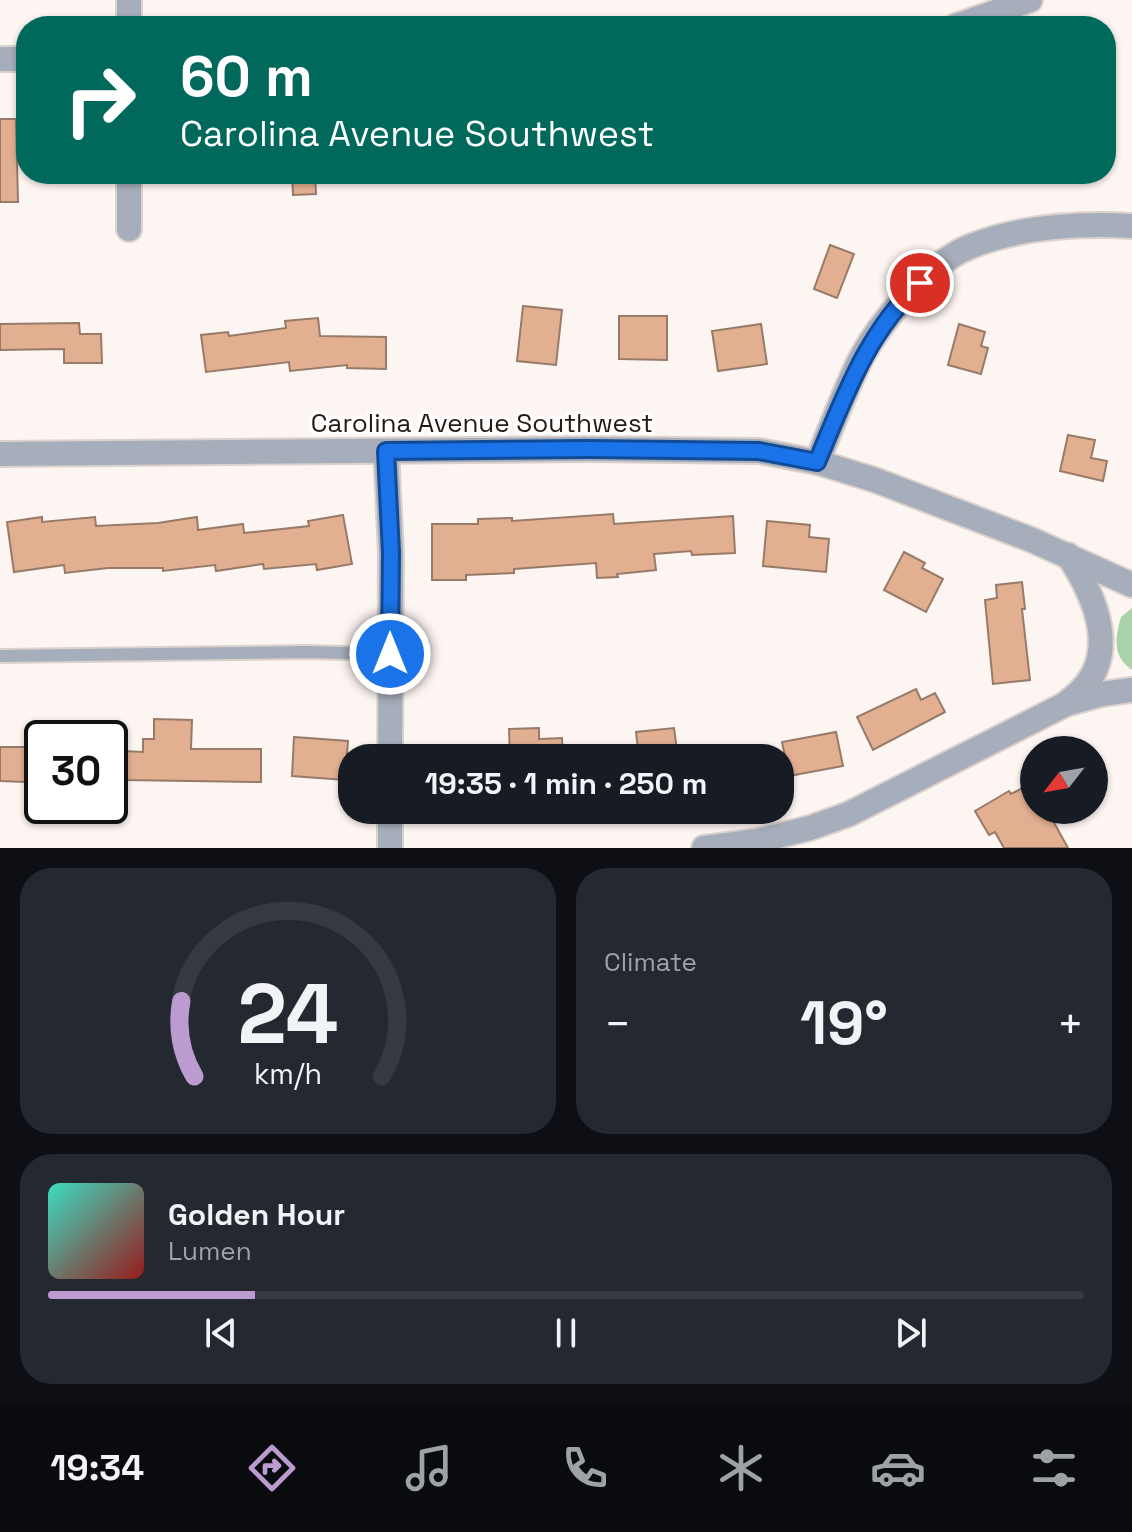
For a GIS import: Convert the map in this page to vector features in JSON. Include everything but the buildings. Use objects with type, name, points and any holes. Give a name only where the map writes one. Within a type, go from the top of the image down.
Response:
[{"type":"street","points":[[984,16],[1030,0]]},
{"type":"street","points":[[129,184],[129,229]]},
{"type":"street","points":[[817,462],[867,349],[905,297],[934,270],[966,248],[999,237],[1051,227],[1095,224],[1132,226]]},
{"type":"street","name":"Carolina Avenue Southwest","points":[[0,454],[588,449],[759,451],[817,462],[875,480],[1068,555],[1132,585]]},
{"type":"street","points":[[386,451],[391,553],[390,744]]},
{"type":"street","points":[[1066,704],[1088,683],[1097,662],[1100,637],[1097,608],[1068,555]]},
{"type":"street","points":[[704,848],[758,841],[849,814],[1066,704],[1132,690]]},
{"type":"street","points":[[390,824],[390,848]]},
{"type":"lane","points":[[0,656],[305,652],[390,654]]},
{"type":"green space","points":[[1132,608],[1132,670],[1118,653],[1117,632],[1121,617]]},
{"type":"route","points":[[390,654],[391,553],[386,451],[759,451],[817,462],[860,360],[881,327],[920,283]]}]
